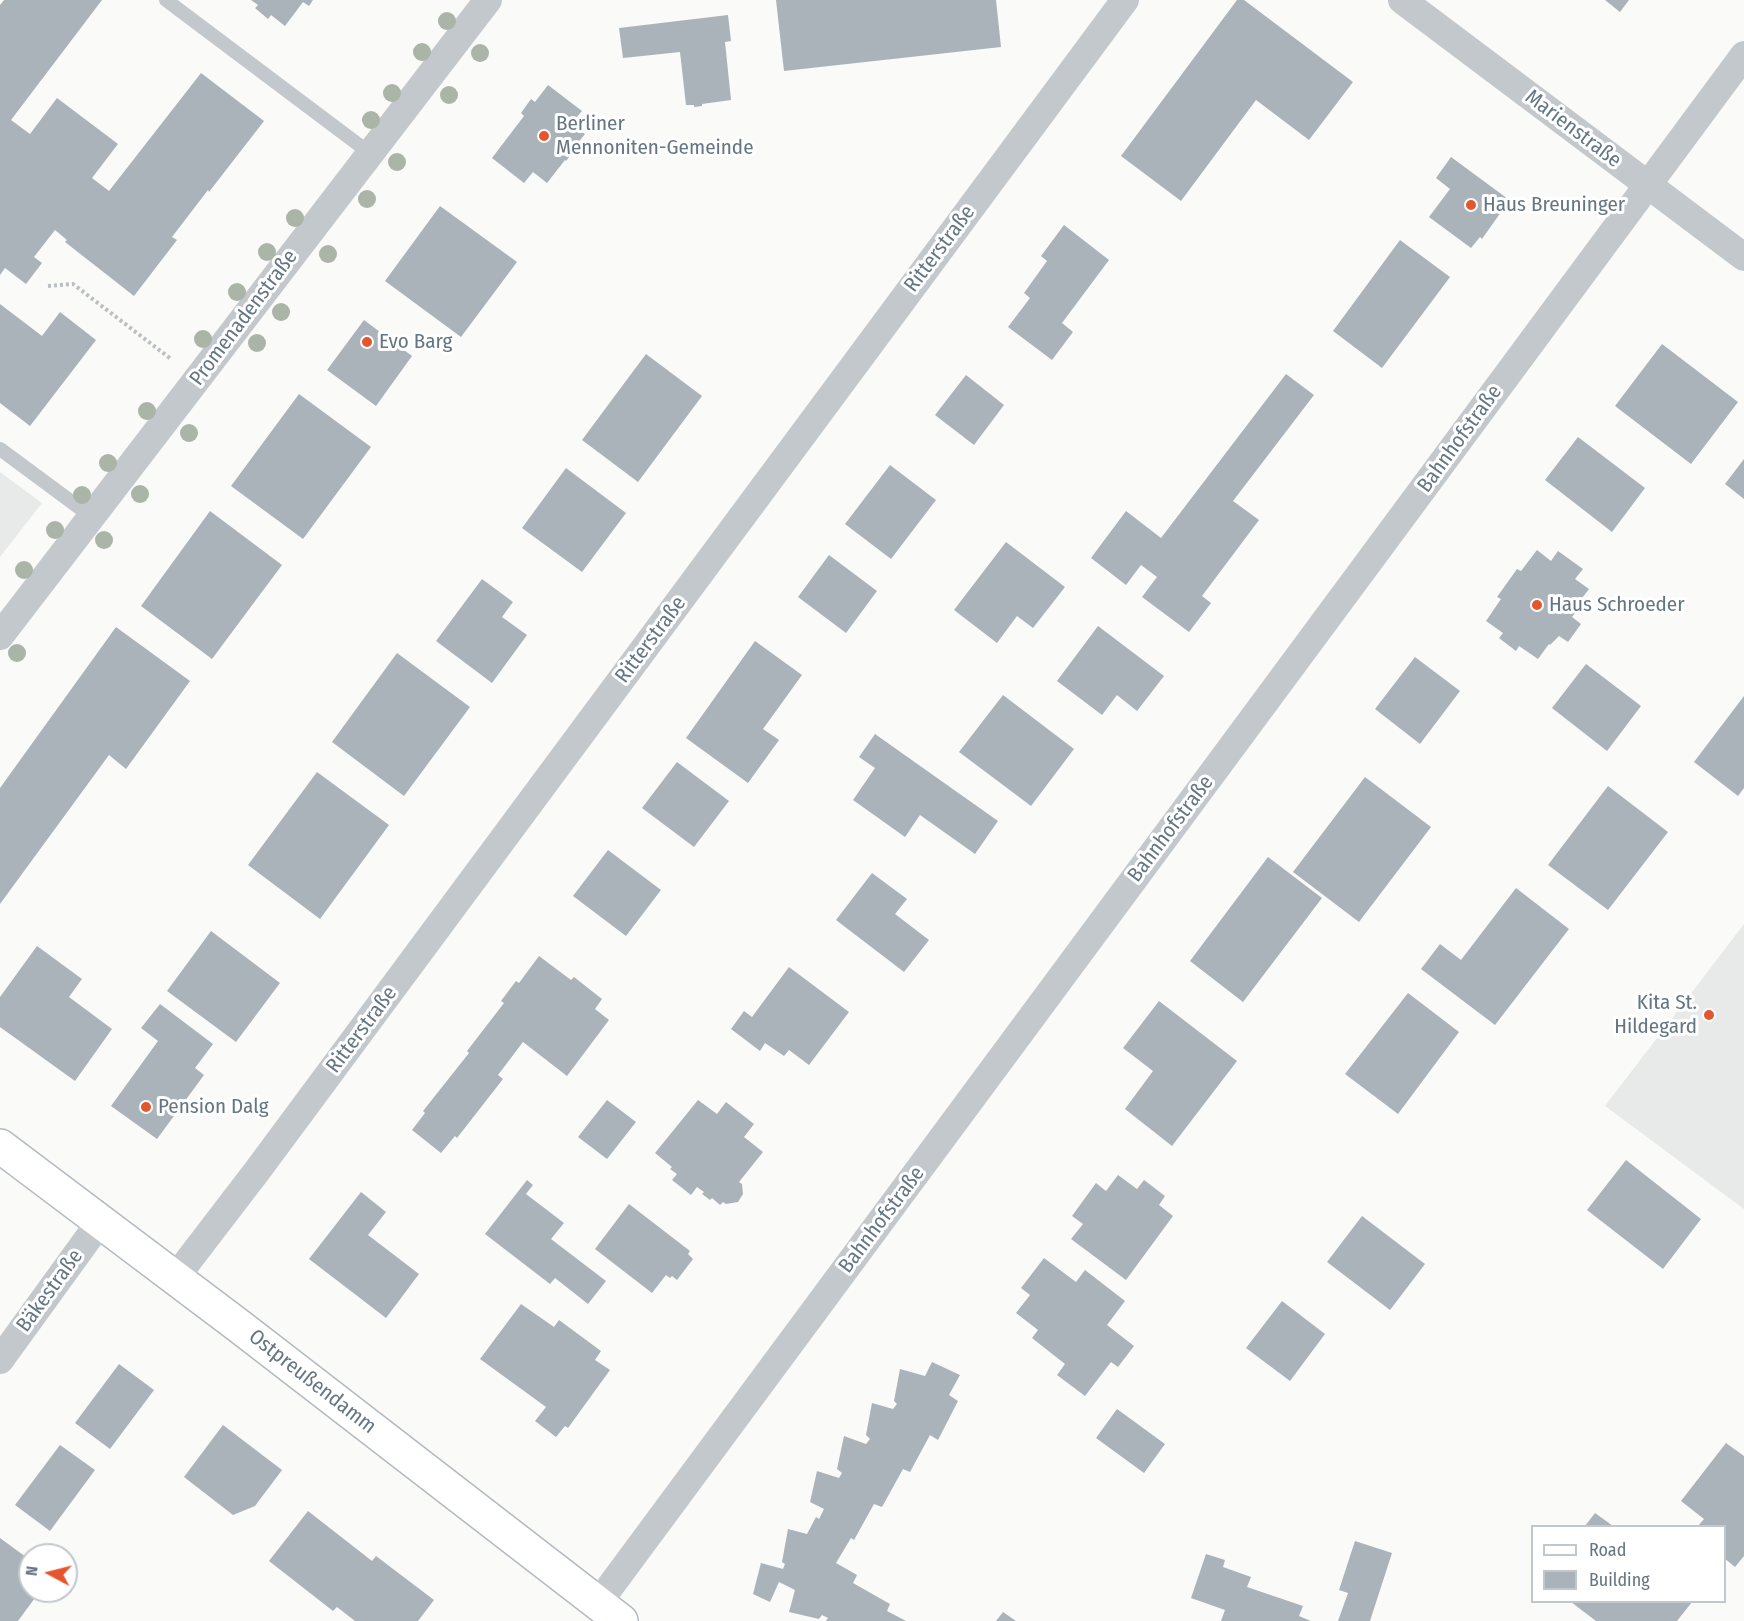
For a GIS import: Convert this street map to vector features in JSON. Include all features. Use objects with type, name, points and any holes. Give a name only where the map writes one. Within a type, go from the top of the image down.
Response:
[{"type":"street","name":"Promenadenstraße","points":[[0,636],[488,0]]},
{"type":"street","name":"Ritterstraße","points":[[175,1278],[264,1162],[1125,0]]},
{"type":"street","name":"Marienstraße","points":[[1402,0],[1744,257]]},
{"type":"street","name":"Bahnhofstraße","points":[[610,1612],[1744,56]]},
{"type":"street","name":"Ostpreußendamm","points":[[0,1146],[610,1612]]},
{"type":"street","name":"Bäkestraße","points":[[0,1360],[100,1222]]},
{"type":"lane","points":[[166,0],[371,153]]},
{"type":"lane","points":[[0,449],[92,517]]},
{"type":"path","points":[[48,286],[74,284],[198,379]]},
{"type":"shaded area","points":[[0,472],[42,503],[0,557]]},
{"type":"shaded area","name":"Kita St. Hildegard","points":[[1744,924],[1744,1209],[1605,1106]]},
{"type":"building","points":[[4,0],[102,0],[11,120],[30,134],[57,98],[118,144],[92,178],[109,191],[201,73],[264,121],[172,237],[177,240],[134,296],[65,242],[67,240],[55,230],[34,257],[42,263],[26,284],[5,268],[0,275],[0,5]]},
{"type":"building","points":[[251,0],[313,0],[309,6],[303,2],[285,26],[271,15],[268,19],[255,8],[258,5]]},
{"type":"building","points":[[776,0],[996,0],[1001,47],[784,71]]},
{"type":"building","points":[[1237,0],[1244,0],[1353,82],[1309,140],[1256,100],[1181,201],[1121,156]]},
{"type":"building","points":[[1605,0],[1629,0],[1620,12]]},
{"type":"building","points":[[728,15],[731,41],[725,42],[731,100],[694,107],[694,105],[686,105],[680,52],[623,58],[619,28]]},
{"type":"building","points":[[548,85],[582,111],[571,124],[585,134],[577,144],[578,146],[547,183],[533,172],[524,183],[492,158],[524,116],[521,113],[531,99],[535,102]]},
{"type":"building","name":"Haus Breuninger","points":[[1451,157],[1508,199],[1482,239],[1480,237],[1471,248],[1429,217],[1450,189],[1436,178]]},
{"type":"building","points":[[440,206],[517,262],[461,337],[385,281]]},
{"type":"building","points":[[1064,225],[1109,260],[1062,323],[1073,332],[1052,360],[1008,327],[1030,298],[1024,293],[1047,261],[1041,256]]},
{"type":"building","points":[[1400,240],[1450,277],[1382,368],[1333,331]]},
{"type":"building","points":[[0,304],[42,336],[60,312],[96,340],[30,426],[0,403]]},
{"type":"building","points":[[364,320],[412,356],[376,406],[327,370]]},
{"type":"building","points":[[1662,344],[1738,402],[1691,464],[1615,406]]},
{"type":"building","points":[[646,354],[702,396],[638,482],[582,440]]},
{"type":"building","points":[[1286,374],[1314,395],[1233,501],[1259,520],[1202,596],[1211,603],[1189,632],[1142,597],[1157,577],[1141,565],[1126,585],[1091,558],[1126,511],[1161,538]]},
{"type":"building","points":[[966,375],[1004,405],[974,445],[935,415]]},
{"type":"building","points":[[299,394],[371,447],[303,539],[231,486]]},
{"type":"building","points":[[1578,437],[1645,488],[1612,532],[1545,480]]},
{"type":"building","points":[[1744,459],[1744,499],[1725,484]]},
{"type":"building","points":[[890,465],[936,500],[891,559],[845,524]]},
{"type":"building","points":[[566,468],[626,513],[582,572],[522,528]]},
{"type":"building","points":[[210,511],[282,565],[212,659],[141,606]]},
{"type":"building","points":[[1006,542],[1065,587],[1033,628],[1017,616],[997,643],[954,610]]},
{"type":"building","name":"Haus Schroeder","points":[[1537,550],[1551,561],[1558,551],[1583,569],[1575,579],[1589,589],[1573,610],[1576,612],[1572,617],[1581,624],[1568,642],[1559,636],[1549,644],[1538,659],[1519,646],[1516,651],[1499,638],[1503,633],[1486,621],[1501,599],[1497,597],[1517,569],[1521,571]]},
{"type":"building","points":[[829,555],[877,591],[846,633],[798,597]]},
{"type":"building","points":[[482,579],[513,602],[502,617],[527,635],[492,683],[436,641]]},
{"type":"building","points":[[1098,626],[1164,676],[1137,711],[1117,695],[1102,715],[1057,681]]},
{"type":"building","points":[[116,627],[190,681],[126,769],[109,755],[0,904],[0,788]]},
{"type":"building","points":[[755,641],[802,675],[763,729],[779,740],[748,783],[686,738]]},
{"type":"building","points":[[397,653],[470,707],[404,796],[332,742]]},
{"type":"building","points":[[1415,657],[1460,691],[1420,744],[1375,709]]},
{"type":"building","points":[[1586,664],[1641,706],[1607,751],[1552,708]]},
{"type":"building","points":[[1003,695],[1074,749],[1031,806],[959,752]]},
{"type":"building","points":[[1744,696],[1744,788],[1738,796],[1694,762]]},
{"type":"building","points":[[875,734],[998,821],[975,854],[920,815],[905,837],[853,800],[875,768],[859,757]]},
{"type":"building","points":[[677,762],[729,801],[694,847],[642,808]]},
{"type":"building","points":[[317,772],[389,825],[320,919],[248,865]]},
{"type":"building","points":[[1365,777],[1431,827],[1359,922],[1293,872]]},
{"type":"building","points":[[1608,786],[1668,832],[1608,910],[1548,865]]},
{"type":"building","points":[[608,850],[661,890],[626,936],[573,896]]},
{"type":"building","points":[[1268,857],[1322,898],[1243,1002],[1190,961]]},
{"type":"building","points":[[872,873],[907,899],[895,914],[929,940],[904,972],[836,920]]},
{"type":"building","points":[[1516,888],[1569,929],[1495,1025],[1421,969],[1440,944],[1461,960]]},
{"type":"building","points":[[211,931],[280,983],[236,1042],[167,991]]},
{"type":"building","points":[[37,946],[82,979],[69,997],[112,1029],[75,1081],[0,1027],[0,997]]},
{"type":"building","points":[[539,956],[571,980],[574,977],[602,999],[595,1009],[609,1020],[567,1076],[523,1042],[498,1075],[503,1079],[457,1138],[455,1136],[441,1153],[412,1130],[425,1113],[423,1111],[469,1053],[467,1051],[504,1003],[501,1001],[516,981],[519,983]]},
{"type":"building","points":[[789,967],[849,1012],[809,1065],[789,1050],[784,1056],[765,1043],[760,1051],[731,1029],[744,1011],[752,1017]]},
{"type":"building","points":[[1408,993],[1459,1032],[1398,1114],[1345,1074]]},
{"type":"building","points":[[1159,1001],[1237,1061],[1172,1146],[1125,1109],[1153,1071],[1123,1048]]},
{"type":"building","points":[[160,1004],[213,1044],[195,1068],[204,1075],[157,1139],[111,1106],[158,1041],[141,1028]]},
{"type":"building","points":[[607,1100],[636,1122],[607,1159],[578,1137]]},
{"type":"building","points":[[698,1100],[717,1114],[726,1102],[754,1124],[744,1137],[763,1152],[739,1182],[742,1184],[743,1194],[738,1202],[726,1204],[723,1202],[720,1205],[712,1198],[710,1200],[702,1194],[704,1192],[697,1187],[691,1195],[672,1180],[677,1174],[655,1153]]},
{"type":"building","points":[[1626,1160],[1701,1219],[1663,1269],[1587,1210]]},
{"type":"building","points":[[1118,1175],[1137,1189],[1144,1180],[1165,1196],[1159,1205],[1173,1216],[1126,1280],[1071,1239],[1083,1224],[1072,1216],[1096,1183],[1106,1191]]},
{"type":"building","points":[[527,1180],[533,1185],[526,1194],[564,1223],[551,1239],[606,1281],[588,1304],[555,1278],[550,1284],[485,1234]]},
{"type":"building","points":[[361,1192],[386,1212],[368,1235],[419,1274],[386,1318],[309,1259]]},
{"type":"building","points":[[629,1204],[690,1251],[688,1254],[693,1259],[677,1280],[666,1275],[652,1293],[595,1249]]},
{"type":"building","points":[[1362,1216],[1425,1264],[1390,1310],[1327,1262]]},
{"type":"building","points":[[1044,1258],[1076,1282],[1085,1270],[1125,1301],[1107,1325],[1134,1346],[1118,1367],[1111,1362],[1085,1396],[1057,1375],[1065,1364],[1032,1338],[1038,1330],[1016,1313],[1030,1295],[1021,1288]]},
{"type":"building","points":[[1282,1301],[1325,1334],[1290,1381],[1246,1348]]},
{"type":"building","points":[[521,1304],[554,1327],[559,1320],[601,1351],[595,1360],[610,1370],[568,1428],[565,1426],[556,1437],[535,1421],[546,1407],[480,1359]]},
{"type":"building","points":[[932,1362],[960,1375],[949,1395],[958,1401],[938,1440],[930,1435],[910,1472],[903,1469],[882,1507],[874,1504],[854,1540],[851,1538],[836,1563],[857,1575],[853,1583],[890,1604],[887,1611],[906,1621],[826,1621],[828,1618],[822,1615],[819,1619],[789,1612],[795,1590],[779,1582],[770,1602],[753,1594],[761,1563],[783,1569],[785,1564],[782,1562],[788,1529],[807,1534],[816,1517],[819,1519],[824,1509],[810,1502],[817,1471],[839,1478],[842,1473],[837,1469],[844,1436],[866,1444],[870,1439],[866,1435],[872,1403],[893,1409],[897,1404],[894,1401],[900,1369],[925,1376]]},
{"type":"building","points":[[119,1364],[154,1390],[110,1449],[75,1423]]},
{"type":"building","points":[[1117,1409],[1165,1444],[1144,1473],[1096,1438]]},
{"type":"building","points":[[223,1425],[282,1470],[255,1506],[233,1515],[184,1477]]},
{"type":"building","points":[[1726,1443],[1744,1456],[1744,1556],[1735,1567],[1726,1560],[1726,1525],[1699,1525],[1704,1519],[1681,1501]]},
{"type":"building","points":[[60,1445],[95,1470],[50,1531],[15,1505]]},
{"type":"building","points":[[308,1511],[372,1561],[376,1556],[434,1600],[418,1621],[355,1621],[337,1607],[333,1611],[269,1561]]},
{"type":"building","points":[[1595,1513],[1612,1525],[1586,1525]]},
{"type":"building","points":[[0,1538],[18,1551],[18,1603],[31,1603],[18,1621],[0,1621]]},
{"type":"building","points":[[1355,1541],[1392,1553],[1370,1621],[1338,1621],[1348,1593],[1339,1590]]},
{"type":"building","points":[[1206,1554],[1225,1560],[1223,1567],[1251,1577],[1247,1587],[1303,1606],[1299,1616],[1311,1621],[1221,1621],[1225,1610],[1191,1598]]},
{"type":"building","points":[[1572,1603],[1691,1603],[1677,1621],[1596,1621]]},
{"type":"building","points":[[1003,1612],[1016,1621],[996,1621]]},
{"type":"place","name":"Berliner Mennoniten-Gemeinde","points":[[544,136]]},
{"type":"place","name":"Haus Breuninger","points":[[1471,205]]},
{"type":"place","name":"Evo Barg","points":[[367,342]]},
{"type":"place","name":"Haus Schroeder","points":[[1537,605]]},
{"type":"place","name":"Kita St. Hildegard","points":[[1709,1015]]},
{"type":"place","name":"Pension Dalg","points":[[146,1107]]}]
